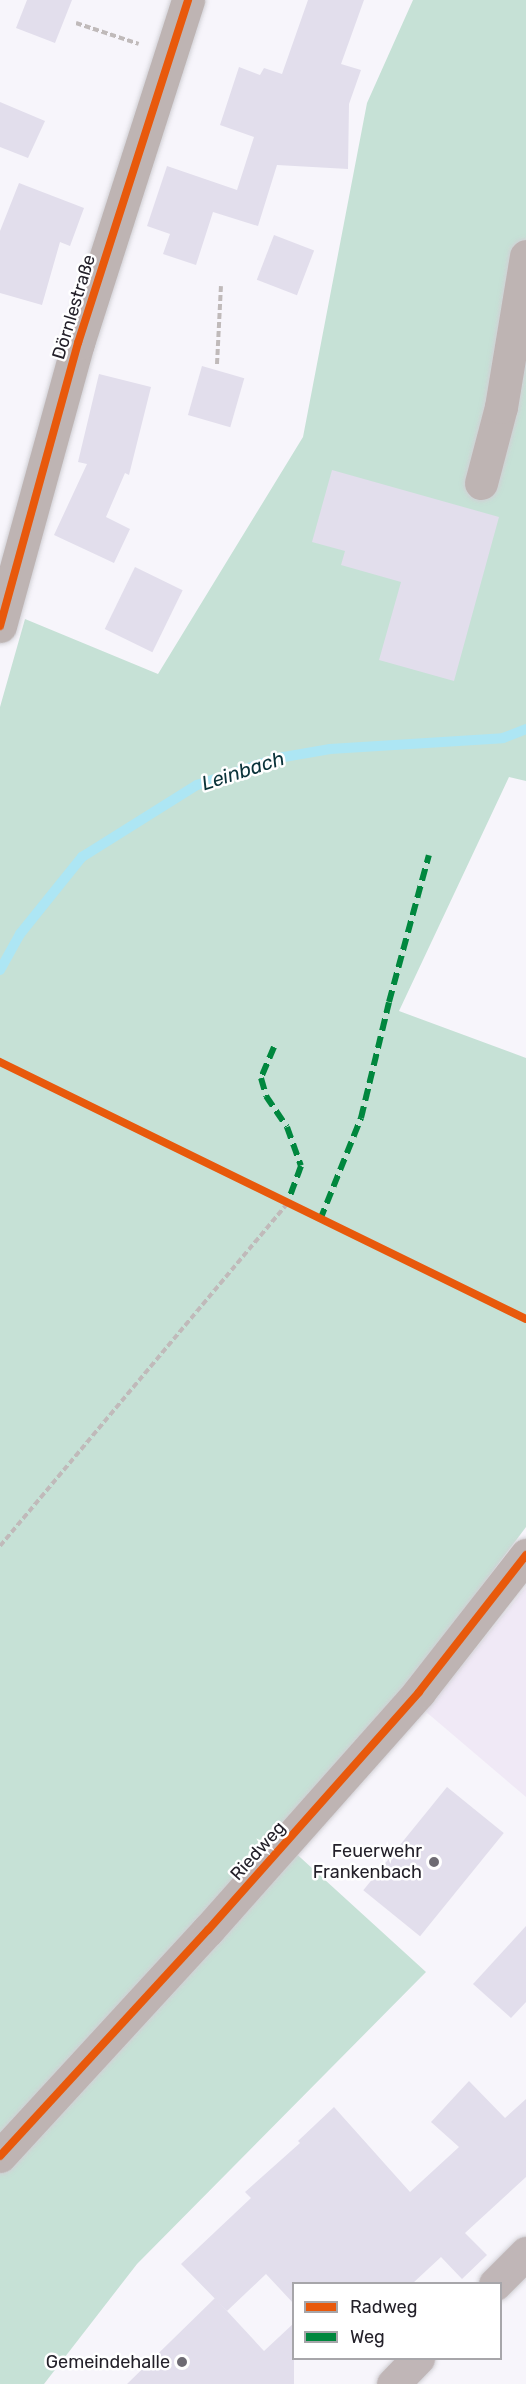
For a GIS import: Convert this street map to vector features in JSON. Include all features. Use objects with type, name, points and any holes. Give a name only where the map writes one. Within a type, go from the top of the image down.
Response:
[{"type":"main road","points":[[496,2282],[526,2253]]},
{"type":"main road","points":[[393,2384],[416,2360]]},
{"type":"street","name":"Dörnlestraße","points":[[0,626],[78,343],[188,0]]},
{"type":"street","points":[[481,483],[501,407],[526,256]]},
{"type":"street","name":"Riedweg","points":[[0,2156],[208,1930],[419,1692],[526,1555]]},
{"type":"path","points":[[75,23],[171,54]]},
{"type":"path","points":[[217,364],[221,286]]},
{"type":"path","points":[[0,1546],[287,1204]]},
{"type":"shaded area","points":[[526,1587],[526,1797],[425,1711]]},
{"type":"green space","points":[[413,0],[526,0],[526,781],[509,777],[399,1011],[526,1058],[526,1527],[408,1684],[279,1838],[426,1972],[137,2264],[44,2384],[0,2384],[0,707],[25,619],[158,674],[303,437],[367,103]]},
{"type":"building","points":[[27,0],[72,0],[55,43],[16,28]]},
{"type":"building","points":[[308,0],[364,0],[341,64],[361,70],[349,104],[348,169],[277,165],[258,226],[213,212],[196,265],[163,254],[170,234],[147,226],[167,166],[237,190],[254,137],[220,125],[239,67],[260,75],[264,68],[282,74]]},
{"type":"building","points":[[0,102],[45,121],[28,158],[0,147]]},
{"type":"building","points":[[19,183],[84,208],[70,246],[60,242],[42,305],[0,293],[0,231]]},
{"type":"building","points":[[274,235],[314,250],[297,295],[257,280]]},
{"type":"building","points":[[202,366],[244,378],[230,427],[188,415]]},
{"type":"building","points":[[99,374],[151,387],[129,475],[125,473],[106,517],[130,529],[114,563],[54,535],[87,464],[78,462]]},
{"type":"building","points":[[332,470],[499,517],[454,681],[379,660],[401,582],[341,565],[345,551],[312,542]]},
{"type":"building","points":[[135,567],[183,590],[152,652],[105,629]]},
{"type":"building","name":"Feuerwehr Frankenbach","points":[[447,1787],[504,1833],[420,1936],[363,1890]]},
{"type":"building","points":[[526,1926],[526,2002],[511,2018],[473,1984]]},
{"type":"building","points":[[469,2081],[505,2118],[526,2099],[526,2177],[465,2233],[487,2255],[462,2279],[441,2257],[414,2282],[292,2282],[292,2302],[266,2274],[227,2311],[181,2264],[251,2198],[245,2192],[300,2143],[298,2141],[334,2107],[410,2192],[459,2147],[431,2122]]},
{"type":"building","points":[[215,2298],[264,2351],[292,2325],[294,2384],[127,2384]]},
{"type":"waterway","name":"Leinbach","points":[[0,970],[20,934],[82,857],[197,785],[278,758],[330,749],[503,738],[526,729]]},
{"type":"marked path","points":[[320,1220],[361,1118],[389,1002],[429,855]]},
{"type":"marked path","points":[[274,1047],[261,1078],[266,1096],[287,1127],[301,1166],[287,1204]]},
{"type":"cycle path","points":[[0,626],[78,343],[188,0]]},
{"type":"cycle path","points":[[0,1062],[526,1319]]},
{"type":"cycle path","points":[[0,2156],[208,1930],[419,1692],[526,1555]]},
{"type":"place","name":"Feuerwehr Frankenbach","points":[[434,1862]]},
{"type":"place","name":"Gemeindehalle","points":[[182,2362]]}]
